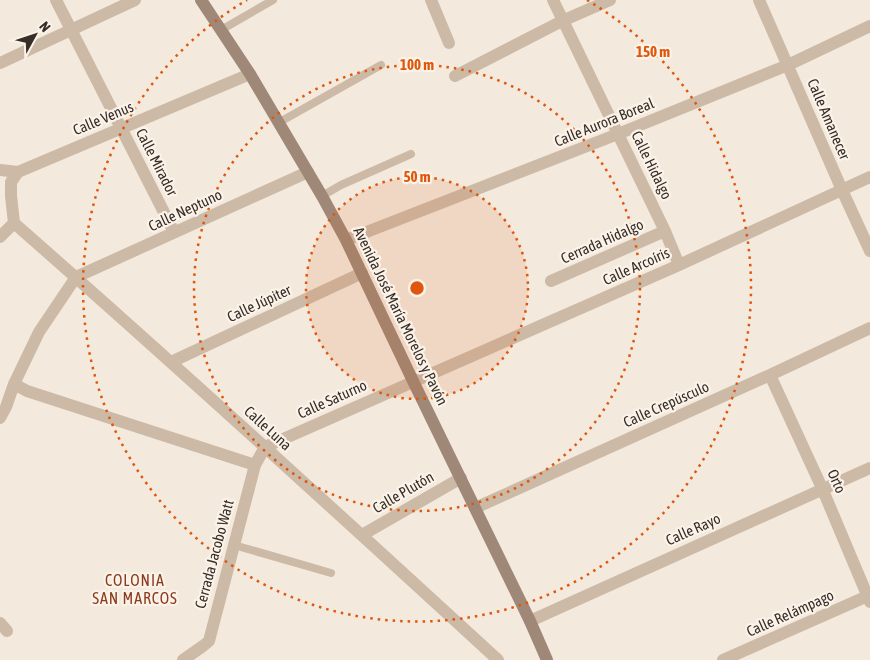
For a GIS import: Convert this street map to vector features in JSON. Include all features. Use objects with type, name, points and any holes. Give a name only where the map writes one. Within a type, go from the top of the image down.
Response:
[{"type":"street","name":"Calle Mirador","points":[[56,0],[174,232]]},
{"type":"street","points":[[0,63],[135,0]]},
{"type":"street","name":"Avenida José María Morelos y Pavón","points":[[201,0],[250,74],[346,240],[476,508],[547,660]]},
{"type":"street","points":[[430,0],[449,43]]},
{"type":"street","name":"Calle Hidalgo","points":[[553,0],[666,231],[679,265]]},
{"type":"street","points":[[455,76],[562,21],[610,0]]},
{"type":"street","name":"Calle Amanecer","points":[[759,0],[870,250]]},
{"type":"street","name":"Calle Aurora Boreal","points":[[346,240],[618,134],[788,65],[870,26]]},
{"type":"street","name":"Calle Venus","points":[[18,172],[250,74]]},
{"type":"street","points":[[0,170],[18,172],[11,182],[14,223],[0,237]]},
{"type":"street","name":"Calle Neptuno","points":[[76,277],[308,172]]},
{"type":"street","name":"Calle Arcoíris","points":[[413,381],[679,265],[870,177]]},
{"type":"street","name":"Calle Luna","points":[[14,223],[265,447],[498,660]]},
{"type":"street","name":"Cerrada Hidalgo","points":[[551,281],[666,231]]},
{"type":"street","name":"Calle Júpiter","points":[[170,362],[362,273]]},
{"type":"street","points":[[2,410],[39,332],[76,277]]},
{"type":"street","name":"Calle Crepúsculo","points":[[476,508],[870,328]]},
{"type":"street","name":"Orto","points":[[770,375],[822,488],[869,598]]},
{"type":"street","name":"Calle Saturno","points":[[265,447],[413,381]]},
{"type":"street","points":[[14,384],[27,391],[254,465]]},
{"type":"street","name":"Cerrada Jacobo Watt","points":[[183,660],[209,641],[254,465],[265,447]]},
{"type":"street","name":"Calle Rayo","points":[[530,621],[870,468]]},
{"type":"street","name":"Calle Plutón","points":[[362,535],[461,478]]},
{"type":"street","name":"Calle Relámpago","points":[[722,660],[869,598]]},
{"type":"lane","points":[[221,30],[273,0]]},
{"type":"lane","points":[[278,123],[381,65]]},
{"type":"lane","points":[[322,196],[411,154]]},
{"type":"lane","points":[[234,545],[331,573]]},
{"type":"district","name":"COLONIA SAN MARCOS","points":[[135,589]]}]
